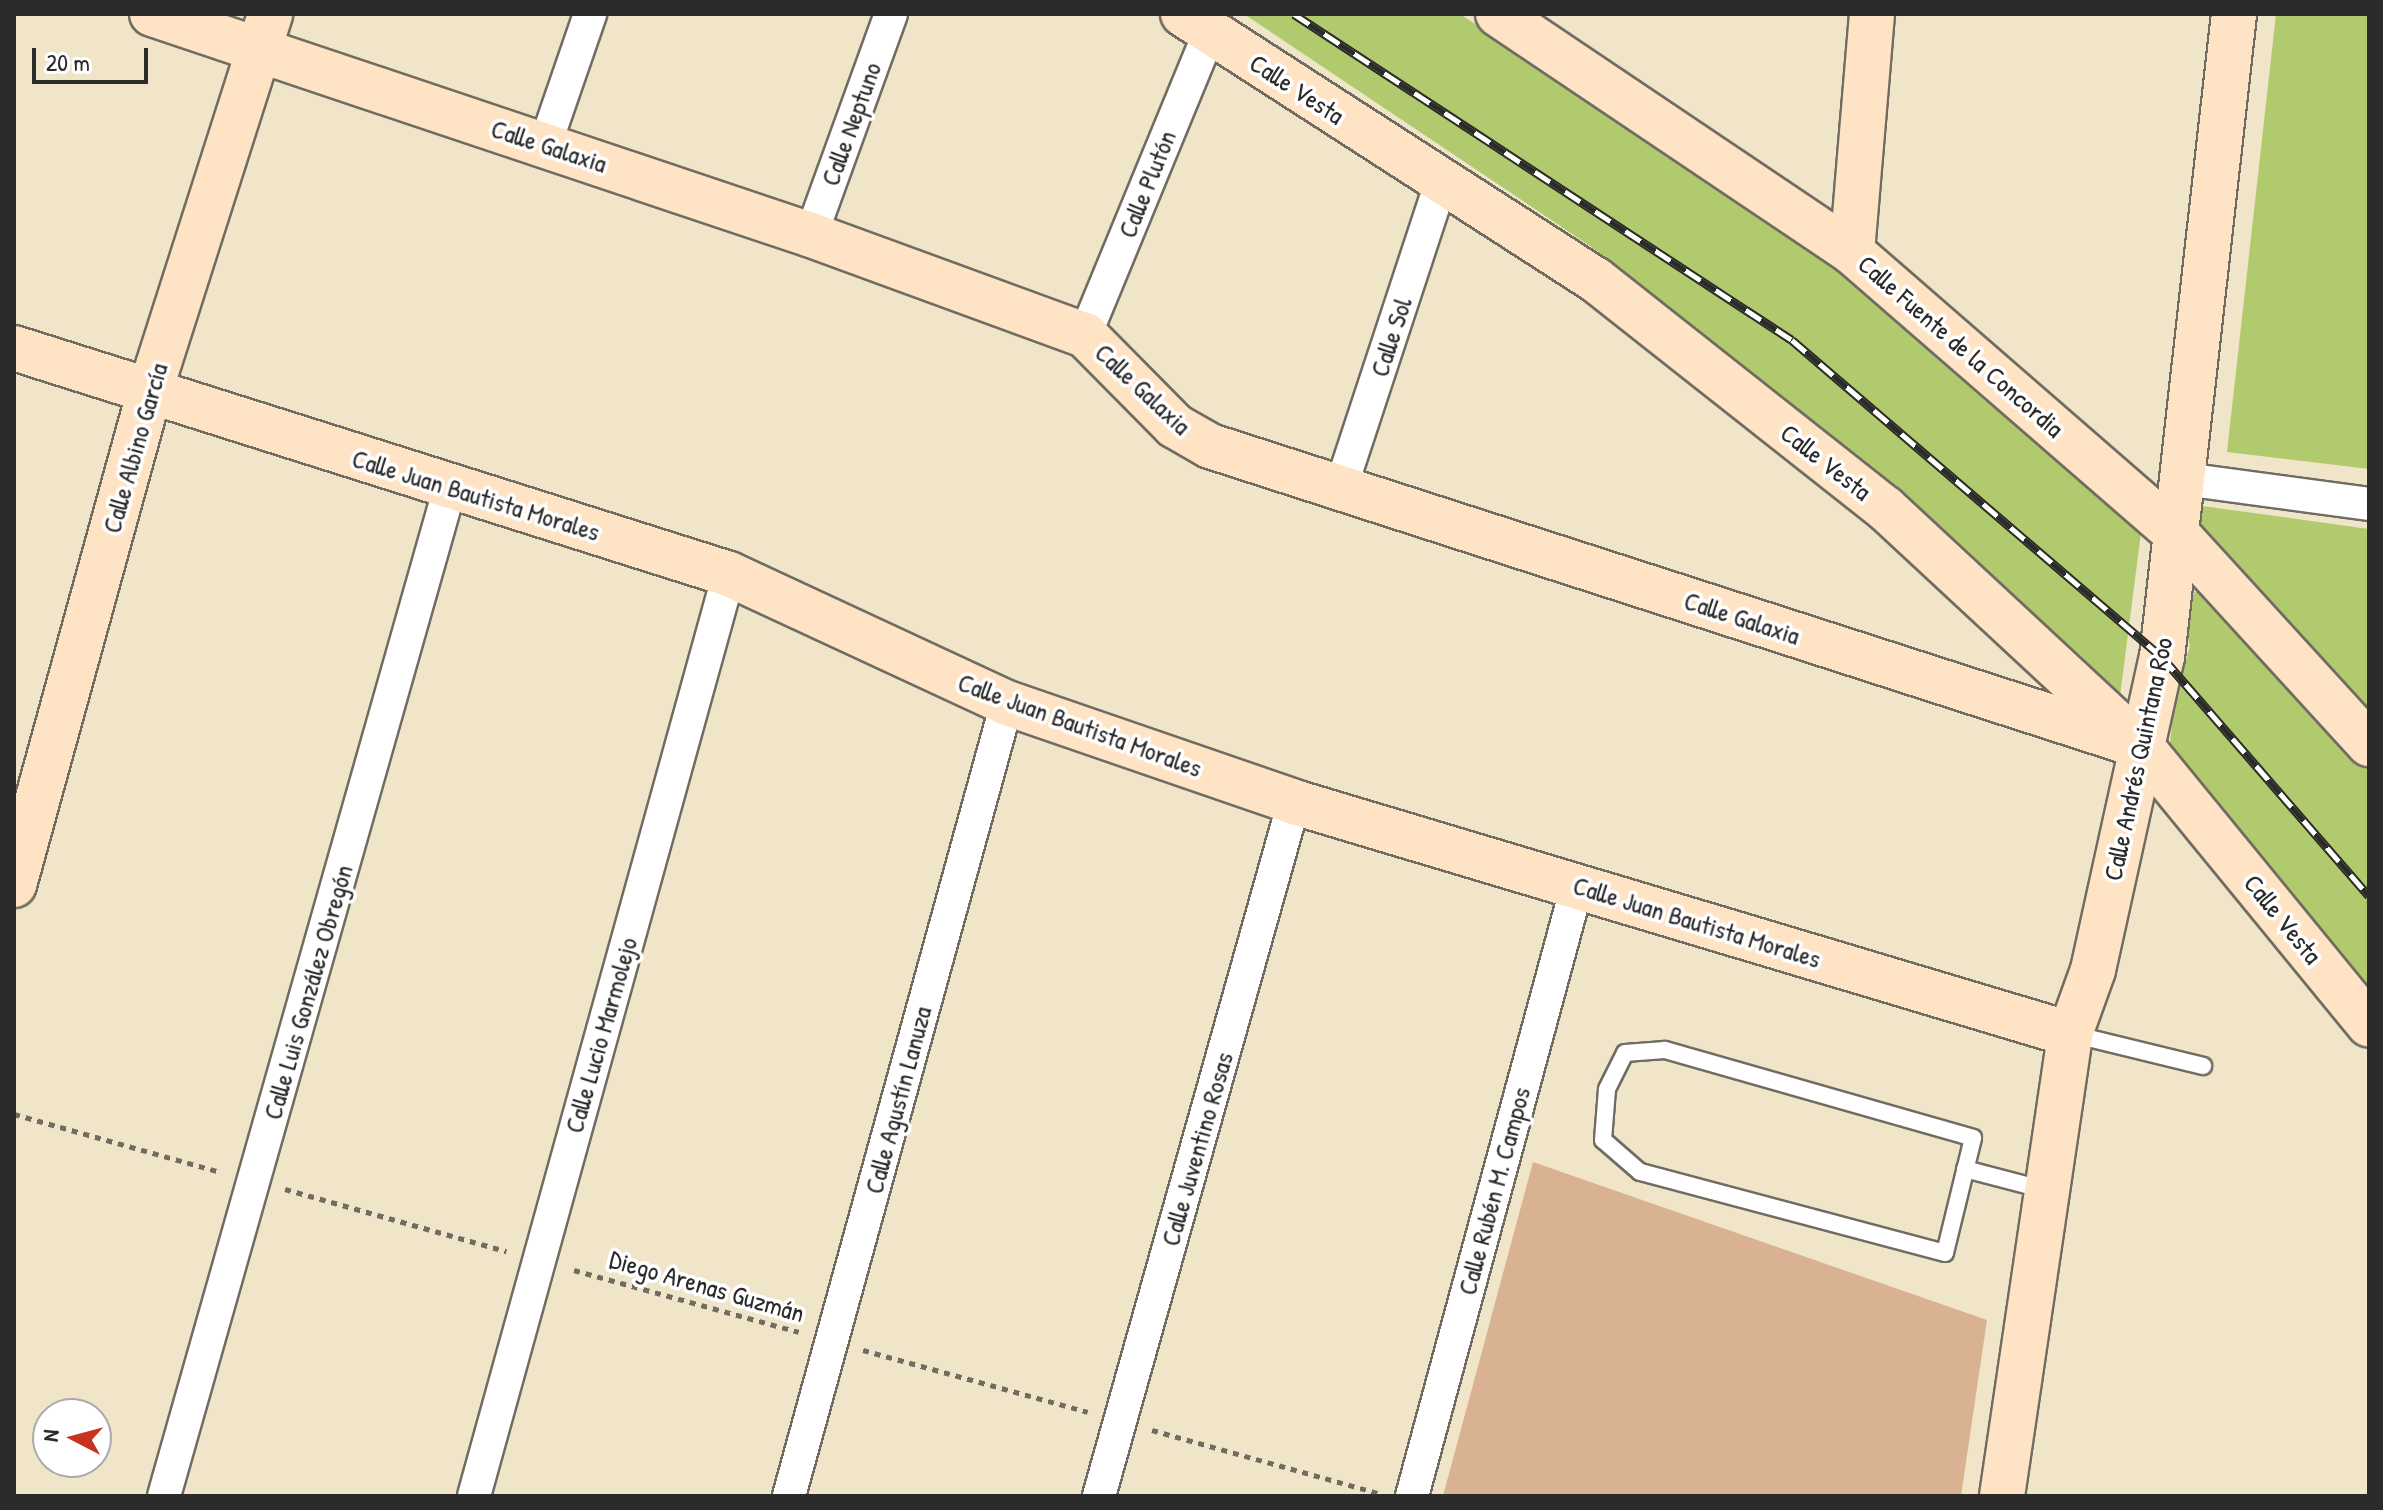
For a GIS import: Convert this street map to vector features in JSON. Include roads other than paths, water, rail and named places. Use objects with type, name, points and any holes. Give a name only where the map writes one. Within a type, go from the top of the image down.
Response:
[{"type":"main road","name":"Calle Galaxia","points":[[152,14],[264,32],[545,145],[811,235],[1085,335],[1175,426],[1210,446],[2141,746]]},
{"type":"main road","name":"Calle Fuente de la Concordia","points":[[1498,14],[1852,252],[2179,536],[2369,744]]},
{"type":"main road","points":[[1852,252],[1872,14]]},
{"type":"main road","name":"Calle Andrés Quintana Roo","points":[[2002,1496],[2070,1034],[2093,970],[2162,657],[2179,536],[2234,14]]},
{"type":"main road","name":"Calle Vesta","points":[[1196,23],[1596,280],[1885,508],[2141,746],[2369,1025]]},
{"type":"main road","name":"Calle Albino García","points":[[14,885],[149,394],[264,32]]},
{"type":"main road","name":"Calle Juan Bautista Morales","points":[[14,348],[149,394],[729,574],[1007,703],[1294,802],[2070,1034]]},
{"type":"street","points":[[545,145],[590,14]]},
{"type":"street","name":"Calle Neptuno","points":[[811,235],[891,14]]},
{"type":"street","name":"Calle Plutón","points":[[1085,335],[1196,23]]},
{"type":"street","name":"Calle Sol","points":[[1340,490],[1441,183]]},
{"type":"street","points":[[2184,479],[2369,504]]},
{"type":"street","name":"Calle Luis González Obregón","points":[[164,1496],[450,487]]},
{"type":"street","name":"Calle Lucio Marmolejo","points":[[474,1496],[729,574]]},
{"type":"street","name":"Calle Agustín Lanuza","points":[[789,1496],[1007,703]]},
{"type":"street","name":"Calle Juventino Rosas","points":[[1099,1496],[1294,802]]},
{"type":"street","name":"Calle Rubén M. Campos","points":[[1412,1496],[1577,886]]},
{"type":"lane","points":[[2070,1034],[2203,1066]]},
{"type":"lane","points":[[1665,1050],[1973,1138],[1965,1169],[1945,1253],[1640,1172],[1603,1140],[1607,1089],[1625,1053],[1665,1050]]},
{"type":"lane","points":[[1965,1169],[2046,1190]]},
{"type":"railway","points":[[1294,14],[1792,340],[2162,657],[2369,896]]}]
